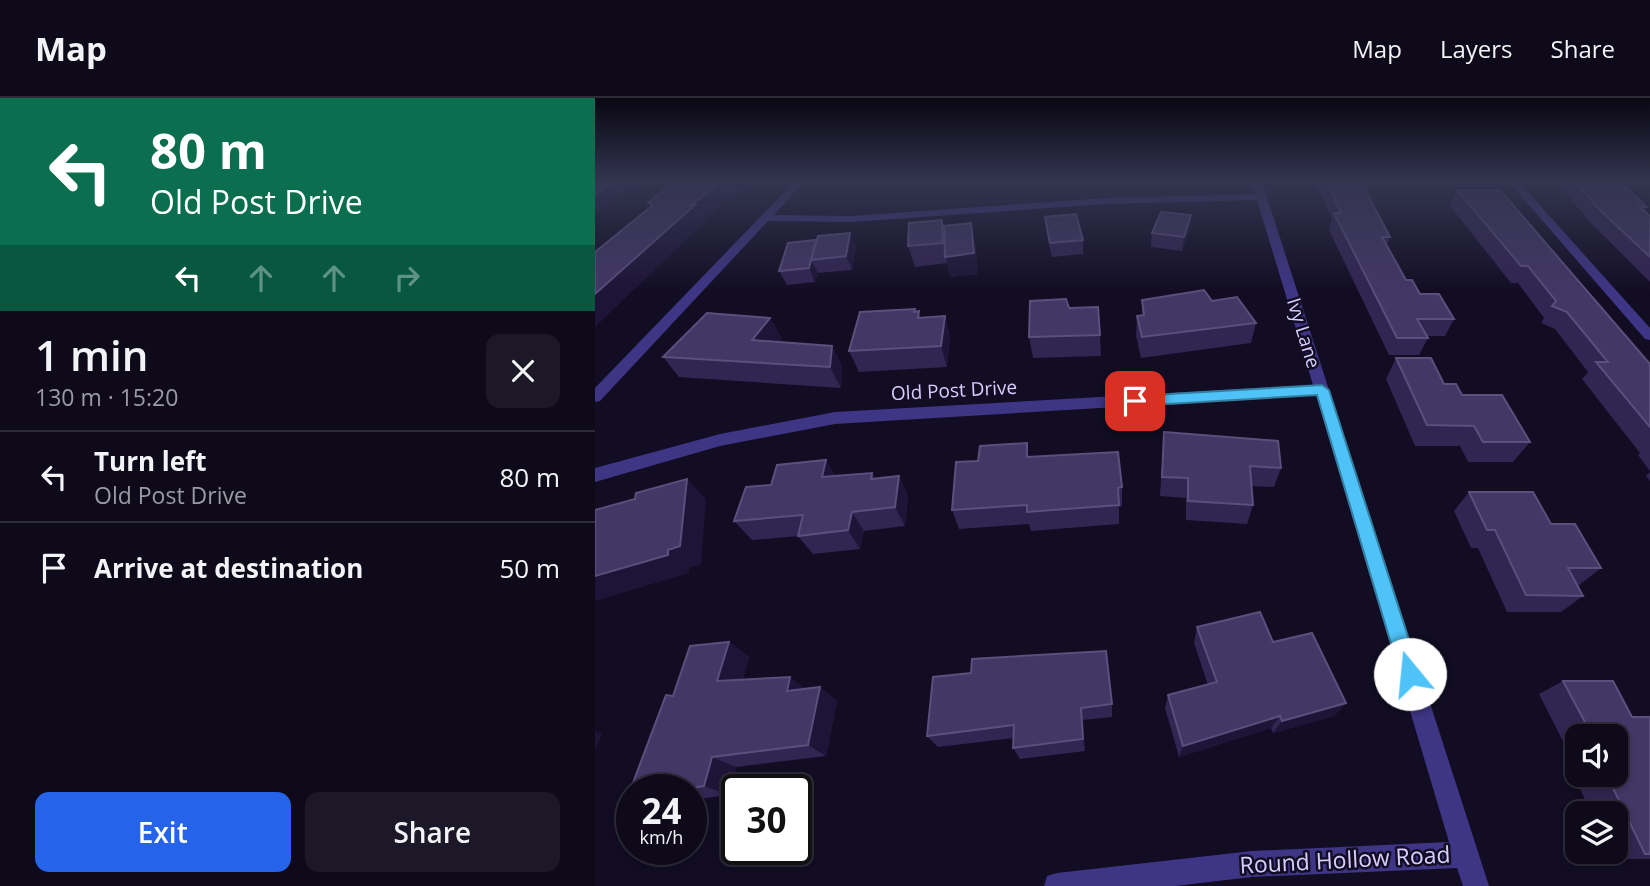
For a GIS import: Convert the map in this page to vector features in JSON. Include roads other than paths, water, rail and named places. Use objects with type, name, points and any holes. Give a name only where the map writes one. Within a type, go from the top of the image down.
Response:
[{"type":"street","points":[[595,397],[761,219]]},
{"type":"street","points":[[831,219],[854,219]]},
{"type":"street","name":"Ivy Lane","points":[[1268,219],[1476,886]]},
{"type":"street","points":[[1547,219],[1650,335]]},
{"type":"street","name":"Old Post Drive","points":[[595,475],[720,440],[835,418],[1322,390]]},
{"type":"street","name":"Round Hollow Road","points":[[1057,886],[1252,864],[1466,854]]}]
